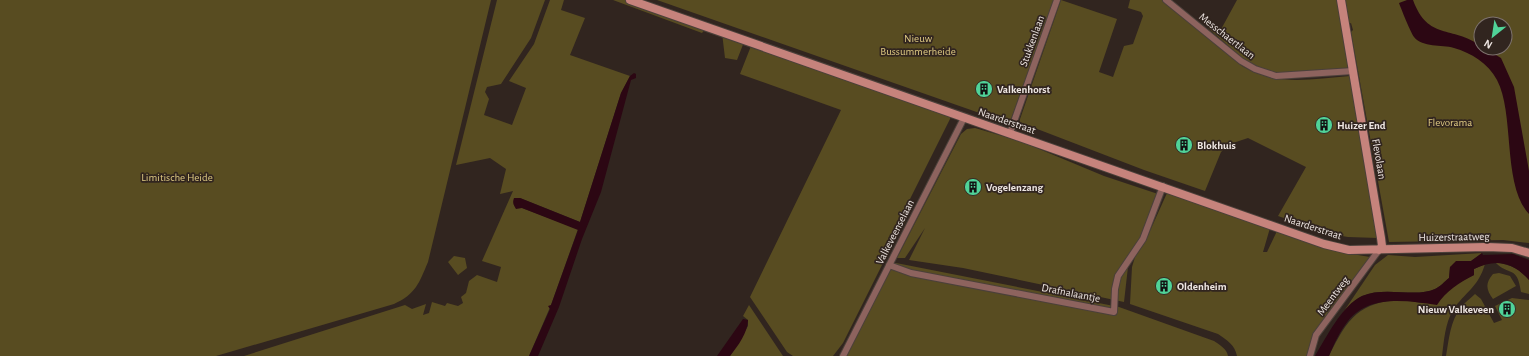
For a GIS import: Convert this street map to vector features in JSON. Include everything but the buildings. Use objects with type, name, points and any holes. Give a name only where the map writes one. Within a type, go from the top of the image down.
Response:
[{"type":"street","name":"Naarderstraat","points":[[630,0],[964,118],[1164,186],[1324,244],[1348,250],[1379,250]]},
{"type":"street","name":"Stukkenlaan","points":[[1010,133],[1057,0]]},
{"type":"street","name":"Messchaertlaan","points":[[1166,0],[1241,61],[1255,70],[1276,76],[1353,72]]},
{"type":"street","name":"Flevolaan","points":[[1341,0],[1381,238],[1382,246],[1379,250]]},
{"type":"street","name":"Valkeveenselaan","points":[[843,356],[964,118]]},
{"type":"street","name":"Drafnalaantje","points":[[889,265],[911,273],[1114,312],[1115,289],[1118,276],[1143,239],[1164,186]]},
{"type":"street","name":"Huizerstraatweg","points":[[1379,250],[1488,247],[1512,248],[1529,253]]},
{"type":"street","name":"Meentweg","points":[[1310,356],[1316,335],[1379,250]]},
{"type":"green space","name":"Limitische Heide","points":[[0,0],[491,0],[428,262],[416,287],[407,296],[394,304],[216,356],[0,356]]},
{"type":"green space","points":[[497,0],[545,0],[531,38],[501,84],[487,87],[485,92],[489,99],[484,115],[512,125],[526,88],[509,81],[534,44],[550,0],[564,0],[561,10],[585,18],[570,55],[630,76],[621,93],[580,222],[520,198],[514,205],[578,229],[551,305],[529,356],[244,356],[405,305],[412,309],[426,304],[423,315],[429,313],[432,302],[445,306],[447,303],[458,306],[463,303],[461,297],[466,293],[469,281],[477,275],[497,282],[501,267],[482,261],[513,191],[500,194],[506,169],[490,158],[456,165]]},
{"type":"green space","points":[[613,0],[631,0],[706,28],[702,33]]},
{"type":"green space","name":"Nieuw Bussummerheide","points":[[657,0],[1054,0],[1011,119],[1008,123]]},
{"type":"green space","points":[[1061,0],[1117,19],[1099,72],[1113,77],[1124,46],[1133,44],[1143,16],[1141,12],[1128,8],[1130,0],[1162,0],[1242,66],[1255,73],[1268,77],[1294,80],[1350,76],[1378,238],[1348,237],[1330,234],[1278,216],[1306,167],[1248,138],[1230,144],[1221,152],[1205,191],[1144,170],[1019,122]]},
{"type":"green space","points":[[1237,0],[1337,0],[1348,68],[1281,73],[1269,71],[1247,62],[1208,28],[1209,26],[1219,33]]},
{"type":"green space","name":"Flevorama","points":[[1345,0],[1529,0],[1529,243],[1503,240],[1389,242],[1351,32],[1353,30],[1351,23],[1349,24]]},
{"type":"green space","points":[[722,33],[744,42],[737,60],[725,58]]},
{"type":"green space","points":[[751,46],[951,117],[903,213],[906,221],[895,239],[843,343],[833,356],[793,356],[787,352],[750,297],[841,110],[740,74]]},
{"type":"green space","points":[[975,128],[1020,141],[1104,176],[1158,194],[1142,236],[1129,258],[1124,302],[963,268],[909,260],[925,228],[905,258],[897,258],[961,134],[967,129]]},
{"type":"green space","points":[[1167,193],[1270,228],[1263,252],[1267,252],[1277,231],[1340,252],[1370,257],[1327,318],[1306,356],[1237,356],[1232,346],[1218,334],[1130,304],[1132,267],[1135,257],[1145,242]]},
{"type":"green space","points":[[1482,253],[1471,261],[1450,267],[1449,278],[1435,289],[1419,292],[1371,293],[1358,298],[1338,320],[1375,265],[1388,255],[1415,257]]},
{"type":"green space","points":[[454,256],[465,258],[467,268],[458,275],[448,262]]},
{"type":"green space","points":[[891,262],[1119,307],[1214,341],[1225,349],[1228,356],[843,356]]},
{"type":"green space","points":[[1495,262],[1514,267],[1525,275],[1529,280],[1529,294],[1521,292],[1515,274],[1504,269]]},
{"type":"green space","points":[[1485,264],[1479,279],[1450,315],[1445,332],[1442,356],[1329,356],[1349,322],[1356,314],[1365,308],[1388,301],[1403,300],[1427,303],[1434,301],[1462,281],[1474,275],[1474,269]]},
{"type":"green space","points":[[1499,273],[1510,276],[1516,286],[1493,299],[1487,286],[1490,277],[1493,274]]},
{"type":"green space","points":[[1475,294],[1481,299],[1494,323],[1502,320],[1495,306],[1512,298],[1529,300],[1529,356],[1446,356],[1450,331],[1454,319],[1464,303]]},
{"type":"green space","points":[[749,305],[783,356],[730,356],[748,326],[748,320],[743,316]]},
{"type":"shaded area","points":[[1407,0],[1413,0],[1419,13],[1426,22],[1433,27],[1473,42],[1473,56],[1454,48],[1422,43],[1414,37],[1399,3]]},
{"type":"shaded area","points":[[1473,56],[1498,56],[1501,58],[1514,87],[1529,171],[1529,214],[1521,201],[1515,186],[1506,111],[1502,94],[1493,74]]},
{"type":"shaded area","points":[[634,73],[636,74],[636,78],[631,80],[601,192],[582,239],[559,307],[538,356],[529,356],[550,309],[548,306],[551,305],[578,230],[522,208],[516,209],[513,203],[514,198],[520,198],[580,222],[621,93],[630,76]]},
{"type":"shaded area","points":[[1482,253],[1483,255],[1513,254],[1529,260],[1529,280],[1517,269],[1504,264],[1497,263],[1482,266],[1474,269],[1474,275],[1453,288],[1437,305],[1390,301],[1378,303],[1357,312],[1342,329],[1329,356],[1315,356],[1329,331],[1341,314],[1355,300],[1371,293],[1419,292],[1435,289],[1449,278],[1450,267],[1456,261],[1471,261]]},
{"type":"shaded area","points":[[743,319],[748,320],[748,325],[736,348],[730,356],[717,356]]},
{"type":"place","name":"Valkenhorst","points":[[984,89]]},
{"type":"place","name":"Huizer End","points":[[1324,125]]},
{"type":"place","name":"Blokhuis","points":[[1184,145]]},
{"type":"place","name":"Vogelenzang","points":[[973,187]]},
{"type":"place","name":"Oldenheim","points":[[1164,286]]},
{"type":"place","name":"Nieuw Valkeveen","points":[[1507,309]]}]
